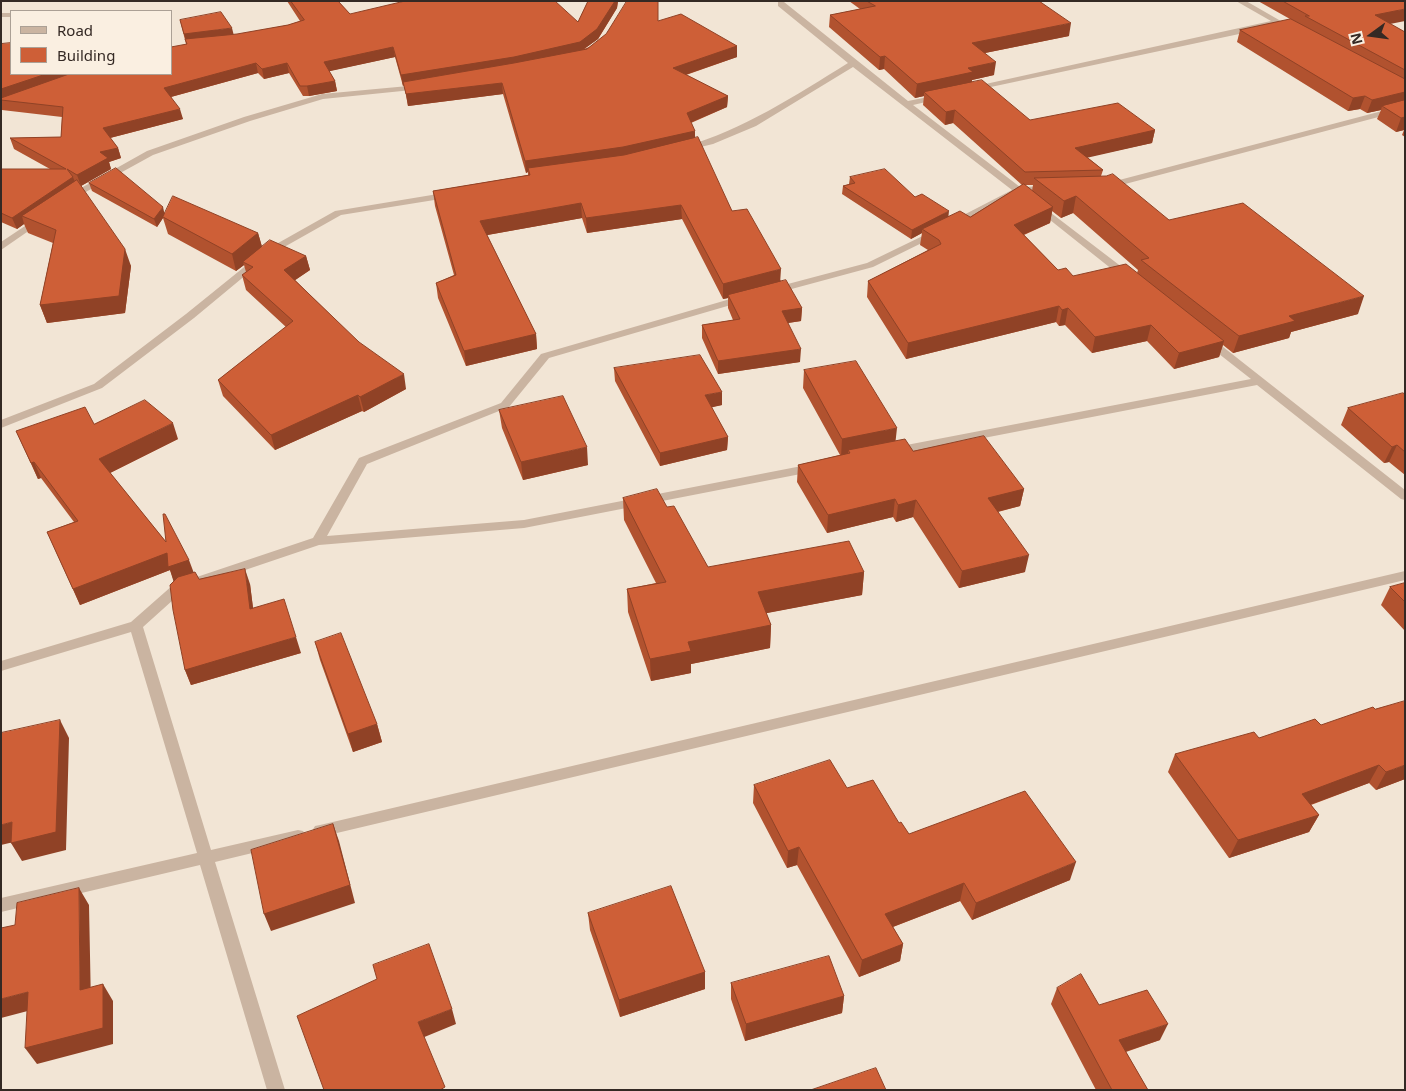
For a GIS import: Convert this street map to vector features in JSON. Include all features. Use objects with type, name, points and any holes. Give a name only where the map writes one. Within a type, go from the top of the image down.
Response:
[{"type":"street","points":[[1240,1],[1287,26]]},
{"type":"street","points":[[781,4],[1135,282]]},
{"type":"street","points":[[963,91],[1278,22]]},
{"type":"street","points":[[681,150],[699,146],[759,121],[853,62]]},
{"type":"street","points":[[65,201],[150,153],[247,119],[322,97],[428,86]]},
{"type":"street","points":[[906,104],[944,95]]},
{"type":"street","points":[[1102,188],[1405,107]]},
{"type":"street","points":[[318,541],[363,461],[506,405],[545,356],[759,294],[870,265],[1018,190],[1055,189]]},
{"type":"street","points":[[1,424],[98,386],[190,316],[267,253],[338,213],[462,192]]},
{"type":"street","points":[[1,247],[49,213]]},
{"type":"street","points":[[1197,332],[1405,496]]},
{"type":"street","points":[[887,453],[1259,381]]},
{"type":"street","points":[[1,666],[136,626],[178,588],[318,541],[524,524],[828,464]]},
{"type":"street","points":[[1,905],[1405,575]]},
{"type":"street","points":[[136,626],[276,1090]]},
{"type":"building","points":[[291,1],[338,1],[350,14],[405,1],[555,1],[578,22],[588,1],[615,1],[597,29],[580,42],[514,57],[401,75],[393,47],[324,62],[335,81],[300,86],[287,63],[262,69],[256,63],[164,88],[180,109],[103,128],[118,148],[100,152],[108,158],[77,175],[67,169],[73,177],[12,218],[1,213],[1,169],[66,169],[10,138],[61,137],[63,107],[1,100],[1,98],[66,75],[172,75],[172,47],[187,44],[185,39],[237,34],[288,25],[304,20]]},
{"type":"building","points":[[627,1],[658,1],[658,21],[681,14],[737,46],[673,68],[728,96],[687,113],[695,131],[623,147],[525,161],[502,83],[406,94],[403,82],[587,49],[606,34]]},
{"type":"building","points":[[867,1],[1039,1],[1071,23],[972,43],[996,62],[968,68],[973,72],[917,84],[885,56],[880,57],[830,15],[875,6]]},
{"type":"building","points":[[1283,1],[1405,1],[1405,9],[1375,15],[1405,32],[1405,70],[1305,16],[1309,16]]},
{"type":"building","points":[[221,12],[232,28],[184,34],[180,20]]},
{"type":"building","points":[[1291,19],[1405,79],[1405,92],[1372,100],[1365,96],[1353,98],[1240,30]]},
{"type":"building","points":[[10,43],[10,75],[43,75],[1,89],[1,44]]},
{"type":"building","points":[[982,80],[1030,120],[1118,103],[1155,130],[1075,148],[1103,170],[1025,172],[955,110],[946,112],[924,92]]},
{"type":"building","points":[[1405,100],[1405,117],[1401,118],[1382,106]]},
{"type":"building","points":[[698,137],[732,211],[747,209],[781,269],[723,284],[681,205],[586,218],[581,203],[480,221],[536,334],[464,351],[436,283],[456,275],[433,191],[530,175],[528,168],[624,155]]},
{"type":"building","points":[[116,168],[163,207],[154,219],[89,183]]},
{"type":"building","points":[[885,169],[915,197],[922,194],[949,211],[912,230],[843,186],[855,183],[850,177]]},
{"type":"building","points":[[1113,174],[1169,220],[1243,203],[1364,296],[1289,316],[1295,321],[1239,336],[1141,260],[1149,258],[1076,196],[1064,201],[1034,178],[1106,176]]},
{"type":"building","points":[[77,180],[125,249],[119,296],[40,305],[56,230],[22,216]]},
{"type":"building","points":[[1024,184],[1053,207],[1014,225],[1058,270],[1066,268],[1073,276],[1126,264],[1224,341],[1179,353],[1151,325],[1095,337],[1068,308],[1062,310],[1059,306],[908,343],[868,281],[941,244],[939,240],[922,229],[960,211],[970,217]]},
{"type":"building","points":[[173,196],[258,233],[232,254],[163,217]]},
{"type":"building","points":[[270,240],[306,256],[284,270],[359,342],[404,374],[360,397],[358,395],[271,435],[218,380],[293,321],[242,275],[253,267],[243,262]]},
{"type":"building","points":[[786,280],[802,308],[782,311],[801,349],[718,361],[702,325],[740,319],[728,295]]},
{"type":"building","points":[[700,355],[722,392],[705,395],[728,437],[660,453],[614,368]]},
{"type":"building","points":[[856,361],[897,428],[842,439],[804,370]]},
{"type":"building","points":[[1405,394],[1405,452],[1397,445],[1392,447],[1348,408]]},
{"type":"building","points":[[563,396],[587,447],[521,462],[499,410]]},
{"type":"building","points":[[145,400],[173,423],[99,459],[166,542],[163,514],[165,514],[189,560],[168,567],[167,553],[73,589],[47,532],[78,521],[34,462],[31,463],[16,431],[85,407],[94,424]]},
{"type":"building","points":[[984,436],[1024,489],[988,498],[1029,555],[962,571],[916,500],[898,505],[895,499],[828,515],[798,465],[850,453],[848,450],[905,439],[913,451]]},
{"type":"building","points":[[657,489],[667,507],[674,506],[708,567],[849,541],[864,572],[758,592],[771,625],[688,642],[691,651],[650,659],[627,589],[666,582],[623,498]]},
{"type":"building","points":[[245,569],[250,609],[284,599],[296,637],[185,670],[170,585],[178,577],[195,572],[199,579]]},
{"type":"building","points":[[1405,583],[1405,602],[1390,587]]},
{"type":"building","points":[[341,633],[377,724],[348,734],[315,642]]},
{"type":"building","points":[[1405,701],[1405,765],[1386,772],[1379,765],[1302,794],[1319,815],[1238,840],[1175,754],[1254,732],[1259,738],[1315,719],[1321,725],[1373,707],[1375,709]]},
{"type":"building","points":[[60,720],[56,832],[11,843],[12,822],[1,825],[1,733]]},
{"type":"building","points":[[830,760],[847,788],[873,780],[899,823],[901,822],[909,834],[1025,791],[1076,862],[976,903],[964,883],[885,914],[903,944],[862,960],[799,847],[788,851],[754,785]]},
{"type":"building","points":[[333,824],[350,885],[264,914],[251,850]]},
{"type":"building","points":[[671,886],[705,972],[619,1000],[588,913]]},
{"type":"building","points":[[79,888],[80,990],[103,984],[103,1028],[25,1048],[28,992],[1,999],[1,928],[15,925],[17,903]]},
{"type":"building","points":[[429,944],[452,1009],[418,1022],[445,1087],[440,1090],[324,1090],[297,1016],[377,979],[373,965]]},
{"type":"building","points":[[829,956],[844,996],[746,1024],[731,983]]},
{"type":"building","points":[[1081,974],[1099,1005],[1147,990],[1168,1024],[1119,1040],[1148,1090],[1112,1090],[1057,988]]},
{"type":"building","points":[[876,1068],[886,1090],[811,1090]]}]
